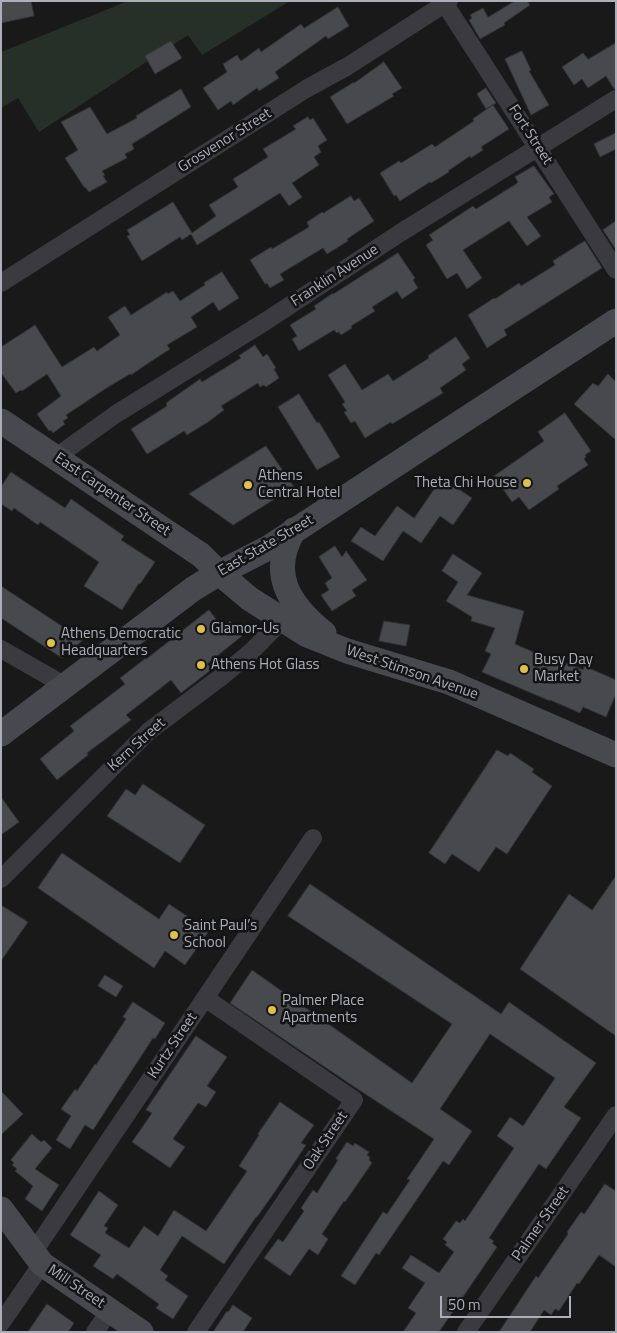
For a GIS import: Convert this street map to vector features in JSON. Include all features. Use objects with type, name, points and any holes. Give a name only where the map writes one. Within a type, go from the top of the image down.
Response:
[{"type":"main road","name":"East State Street","points":[[1,734],[185,594],[219,573],[268,548],[616,321]]},
{"type":"main road","name":"East Carpenter Street","points":[[1,420],[201,555],[219,573]]},
{"type":"main road","points":[[294,530],[288,540],[283,557],[282,577],[285,587],[293,602],[307,618],[348,651]]},
{"type":"main road","name":"West Stimson Avenue","points":[[219,573],[250,599],[307,636],[348,651],[450,682],[616,755]]},
{"type":"main road","name":"Mill Street","points":[[1,1209],[37,1259],[141,1332]]},
{"type":"street","name":"Fort Street","points":[[445,2],[616,270]]},
{"type":"street","name":"Grosvenor Street","points":[[1,282],[306,90],[348,66],[445,2]]},
{"type":"street","name":"Franklin Avenue","points":[[56,457],[116,414],[266,321],[400,233],[616,99]]},
{"type":"street","name":"Kern Street","points":[[1,879],[149,731],[221,677],[252,651],[282,620]]},
{"type":"street","points":[[1,648],[64,685]]},
{"type":"street","name":"Kurtz Street","points":[[1,1323],[37,1259],[205,998],[313,838]]},
{"type":"street","name":"Oak Street","points":[[196,1332],[354,1100],[205,998]]},
{"type":"street","name":"Palmer Street","points":[[466,1332],[616,1116]]},
{"type":"street","points":[[95,1332],[110,1310]]},
{"type":"shaded area","points":[[128,1],[290,1],[202,55],[188,35],[39,132],[18,98],[1,108],[1,52]]},
{"type":"building","points":[[1,1],[31,1],[34,16],[1,23]]},
{"type":"building","points":[[515,1],[527,1],[530,5],[504,23],[505,25],[480,39],[469,20],[472,18],[470,15],[483,8],[488,17]]},
{"type":"building","points":[[338,7],[349,26],[328,39],[326,36],[275,72],[279,78],[259,91],[257,88],[233,105],[231,101],[218,110],[203,88],[227,72],[223,64],[237,55],[241,61],[259,48],[261,52],[301,24],[304,28]]},
{"type":"building","points":[[171,41],[182,58],[155,74],[145,56]]},
{"type":"building","points":[[616,43],[616,88],[614,89],[606,76],[588,88],[582,79],[574,85],[562,67],[583,53],[588,59]]},
{"type":"building","points":[[522,51],[531,70],[529,71],[549,105],[531,115],[505,59]]},
{"type":"building","points":[[384,62],[402,88],[392,94],[394,96],[347,124],[330,97]]},
{"type":"building","points":[[486,88],[496,103],[486,109],[477,94]]},
{"type":"building","points":[[181,89],[191,107],[132,144],[134,149],[125,154],[127,158],[102,171],[107,182],[89,192],[65,158],[78,150],[61,122],[90,107],[107,134],[137,118],[136,116]]},
{"type":"building","points":[[493,105],[509,129],[481,147],[483,150],[471,158],[470,156],[431,183],[400,201],[396,195],[394,196],[380,173],[432,144],[435,147],[474,121],[473,119]]},
{"type":"building","points":[[308,117],[310,120],[313,118],[327,140],[318,146],[321,152],[314,157],[319,165],[292,183],[302,197],[289,206],[280,193],[197,245],[191,234],[182,240],[180,237],[142,261],[127,236],[130,235],[127,230],[173,202],[192,233],[216,216],[209,205],[238,187],[233,179],[268,157],[263,149],[296,129],[293,126]]},
{"type":"building","points":[[616,133],[616,149],[600,157],[594,144]]},
{"type":"building","points":[[534,166],[554,194],[549,197],[552,202],[527,217],[541,236],[527,246],[509,221],[463,250],[482,278],[467,289],[457,273],[447,279],[426,245],[433,240],[429,235],[473,206],[476,209],[516,184],[518,182],[515,177]]},
{"type":"building","points":[[351,196],[354,201],[359,198],[374,221],[327,254],[323,248],[280,274],[284,280],[270,288],[267,283],[265,284],[250,260],[309,227],[307,222]]},
{"type":"building","points":[[616,221],[616,250],[603,230]]},
{"type":"building","points":[[585,241],[602,268],[504,330],[507,335],[487,348],[468,315],[519,283],[521,286],[555,265],[553,261]]},
{"type":"building","points":[[398,253],[415,278],[413,280],[418,288],[402,299],[397,291],[372,307],[375,311],[351,326],[352,328],[341,335],[334,330],[299,351],[292,339],[297,336],[290,325],[316,309],[314,306],[333,293]]},
{"type":"building","points":[[222,272],[239,298],[219,311],[213,302],[191,317],[197,327],[167,345],[170,349],[66,415],[68,418],[63,421],[65,424],[53,433],[51,430],[49,431],[37,414],[61,396],[47,374],[16,393],[1,373],[1,347],[35,325],[62,367],[94,347],[97,351],[120,335],[108,317],[125,306],[131,315],[167,292],[168,294],[173,291],[180,301]]},
{"type":"building","points":[[456,337],[470,358],[462,364],[466,370],[440,388],[443,393],[365,438],[355,421],[351,423],[344,412],[347,411],[342,404],[345,402],[328,375],[345,364],[362,390],[388,374],[393,381],[429,358],[428,356]]},
{"type":"building","points":[[255,345],[263,357],[267,354],[276,368],[274,369],[279,378],[266,387],[264,385],[260,387],[258,383],[221,406],[224,410],[208,422],[187,435],[184,431],[147,454],[131,429],[167,406],[166,403],[200,379],[202,382],[241,358],[239,356]]},
{"type":"building","points":[[608,374],[616,382],[616,440],[574,404],[593,383],[598,386]]},
{"type":"building","points":[[299,394],[340,457],[317,470],[278,407]]},
{"type":"building","points":[[565,413],[591,451],[585,455],[584,459],[588,465],[557,486],[559,489],[529,510],[519,497],[512,502],[494,476],[544,441],[538,432]]},
{"type":"building","name":"Athens Central Hotel","points":[[266,446],[294,487],[233,525],[189,494]]},
{"type":"building","points":[[11,472],[65,508],[71,499],[124,536],[121,540],[155,562],[122,610],[84,586],[99,562],[40,522],[38,525],[14,508],[12,511],[1,504],[1,487]]},
{"type":"building","points":[[442,478],[472,498],[453,525],[440,516],[421,543],[403,531],[383,561],[351,541],[361,527],[375,536],[397,506],[414,518]]},
{"type":"building","points":[[335,546],[342,557],[346,551],[367,580],[352,590],[356,596],[332,611],[321,595],[329,590],[325,583],[332,578],[319,557]]},
{"type":"building","points":[[453,554],[482,573],[467,595],[524,611],[515,644],[565,666],[567,663],[583,670],[584,666],[616,680],[616,694],[606,717],[583,707],[580,713],[482,672],[491,654],[485,651],[495,628],[471,621],[472,617],[446,601],[458,582],[442,571]]},
{"type":"building","points":[[1,586],[83,640],[62,658],[1,618]]},
{"type":"building","points":[[209,610],[223,628],[230,621],[242,636],[207,664],[212,669],[181,693],[171,680],[126,715],[131,720],[87,753],[88,755],[57,780],[40,759],[74,731],[70,726],[125,684],[120,678]]},
{"type":"building","points":[[384,621],[410,625],[406,646],[379,641]]},
{"type":"building","points":[[497,750],[508,756],[510,753],[534,769],[532,772],[552,786],[507,854],[496,847],[479,872],[452,854],[445,864],[429,853]]},
{"type":"building","points":[[143,784],[205,825],[180,863],[107,816],[126,789],[135,795]]},
{"type":"building","points":[[1,797],[19,822],[1,835]]},
{"type":"building","points":[[62,853],[159,919],[169,904],[209,931],[185,965],[165,951],[154,968],[38,888]]},
{"type":"building","points":[[616,876],[616,1036],[520,969],[569,894],[592,910]]},
{"type":"building","name":"Palmer Place Apartments","points":[[310,884],[501,1014],[509,1002],[596,1063],[564,1107],[581,1118],[546,1169],[539,1164],[489,1238],[494,1241],[492,1243],[497,1247],[439,1332],[403,1332],[416,1313],[408,1308],[425,1283],[402,1268],[411,1255],[439,1273],[454,1252],[445,1245],[447,1242],[443,1239],[456,1221],[460,1223],[463,1219],[465,1221],[514,1148],[497,1136],[510,1117],[523,1126],[555,1078],[490,1034],[440,1109],[472,1131],[449,1165],[443,1161],[379,1255],[376,1253],[355,1285],[341,1276],[383,1212],[387,1214],[410,1180],[407,1179],[434,1139],[230,1003],[252,970],[412,1083],[452,1024],[288,916]]},
{"type":"building","points":[[1,905],[28,922],[1,961]]},
{"type":"building","points":[[105,975],[123,986],[116,997],[98,986]]},
{"type":"building","points":[[133,1002],[165,1023],[155,1039],[153,1038],[93,1130],[85,1125],[70,1149],[56,1140],[71,1116],[61,1109],[96,1065],[126,1019],[123,1017]]},
{"type":"building","points":[[196,1036],[227,1057],[207,1086],[216,1092],[206,1107],[198,1103],[173,1139],[185,1147],[170,1168],[132,1142],[152,1113],[146,1110]]},
{"type":"building","points":[[1,1091],[23,1114],[1,1135]]},
{"type":"building","points":[[280,1102],[314,1125],[301,1143],[306,1145],[224,1264],[182,1236],[160,1270],[168,1276],[165,1280],[188,1296],[173,1319],[156,1308],[159,1304],[117,1274],[113,1279],[93,1266],[101,1255],[70,1235],[99,1191],[118,1205],[104,1226],[108,1228],[105,1233],[129,1248],[144,1226],[158,1236],[174,1210],[206,1231],[247,1171],[239,1166]]},
{"type":"building","points":[[32,1134],[41,1142],[44,1140],[52,1148],[35,1169],[59,1185],[42,1211],[25,1199],[33,1186],[15,1171],[17,1169],[12,1165],[14,1163],[11,1160]]},
{"type":"building","points":[[347,1142],[353,1146],[355,1143],[369,1152],[367,1155],[372,1163],[322,1234],[328,1239],[318,1255],[309,1249],[290,1276],[264,1258],[278,1239],[283,1242],[304,1211],[301,1208],[313,1190],[317,1193]]},
{"type":"building","points":[[605,1184],[616,1191],[616,1267],[599,1255],[579,1284],[577,1283],[559,1311],[555,1309],[551,1315],[544,1310],[530,1332],[499,1332],[536,1276],[538,1278],[581,1212],[584,1214]]},
{"type":"building","points":[[47,1304],[74,1323],[68,1332],[28,1332]]},
{"type":"building","points":[[233,1305],[252,1318],[243,1332],[213,1332],[227,1311]]},
{"type":"place","name":"Theta Chi House","points":[[527,483]]},
{"type":"place","name":"Athens Central Hotel","points":[[248,485]]},
{"type":"place","name":"Glamor-Us","points":[[201,629]]},
{"type":"place","name":"Athens Democratic Headquarters","points":[[51,643]]},
{"type":"place","name":"Athens Hot Glass","points":[[201,665]]},
{"type":"place","name":"Busy Day Market","points":[[524,669]]},
{"type":"place","name":"Saint Paul’s School","points":[[174,935]]},
{"type":"place","name":"Palmer Place Apartments","points":[[272,1010]]}]
